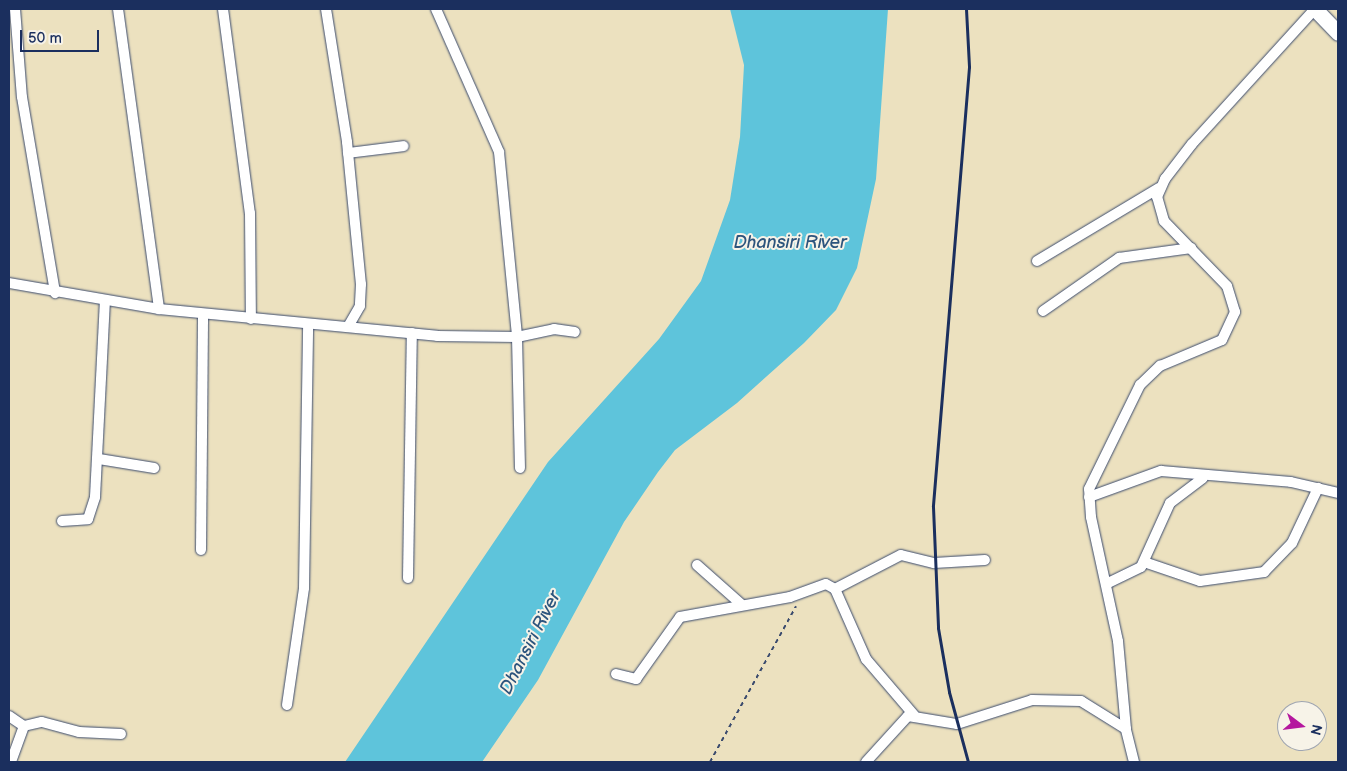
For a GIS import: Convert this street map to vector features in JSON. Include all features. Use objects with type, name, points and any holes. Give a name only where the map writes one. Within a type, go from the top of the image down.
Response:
[{"type":"highway","points":[[1315,9],[1338,33]]},
{"type":"street","points":[[15,9],[22,97],[55,293]]},
{"type":"street","points":[[118,9],[159,309]]},
{"type":"street","points":[[223,9],[250,213],[251,319]]},
{"type":"street","points":[[326,9],[348,153],[362,297],[348,326]]},
{"type":"street","points":[[436,9],[498,152],[517,337],[520,468]]},
{"type":"street","points":[[1037,260],[1159,188],[1192,144],[1315,9]]},
{"type":"street","points":[[348,153],[404,146]]},
{"type":"street","points":[[1134,762],[1126,729],[1120,648],[1088,497],[1096,472],[1140,385],[1160,366],[1222,340],[1231,327],[1232,294],[1159,214],[1159,188]]},
{"type":"street","points":[[1043,311],[1119,258],[1191,248]]},
{"type":"street","points":[[9,284],[159,309],[308,324],[412,332],[517,337],[554,329],[575,332]]},
{"type":"street","points":[[62,522],[83,522],[91,515],[99,459],[105,300]]},
{"type":"street","points":[[201,550],[203,314]]},
{"type":"street","points":[[287,705],[304,588],[308,324]]},
{"type":"street","points":[[408,578],[412,332]]},
{"type":"street","points":[[99,459],[154,468]]},
{"type":"street","points":[[1088,497],[1153,472],[1203,478],[1291,482],[1338,493]]},
{"type":"street","points":[[1106,584],[1126,578],[1144,562],[1170,503],[1203,478]]},
{"type":"street","points":[[1144,562],[1200,581],[1264,572],[1292,543],[1318,488]]},
{"type":"street","points":[[616,674],[636,679],[680,618],[804,593],[818,585],[836,589],[896,556],[934,563],[985,560]]},
{"type":"street","points":[[697,565],[742,605]]},
{"type":"street","points":[[836,589],[866,659],[914,715]]},
{"type":"street","points":[[866,762],[902,720],[914,715],[957,724],[1050,697],[1081,701],[1126,729]]},
{"type":"street","points":[[9,716],[24,726],[42,722],[79,732],[121,734]]},
{"type":"street","points":[[11,762],[24,726]]},
{"type":"path","points":[[710,762],[804,593]]},
{"type":"water","name":"Dhansiri River","points":[[730,9],[888,9],[876,179],[857,268],[836,310],[804,343],[737,403],[675,450],[624,522],[538,680],[482,762],[345,762],[548,462],[659,339],[701,281],[730,200],[740,137],[744,65]]},
{"type":"railway","points":[[966,9],[969,67],[933,507],[938,628],[949,692],[968,762]]}]
